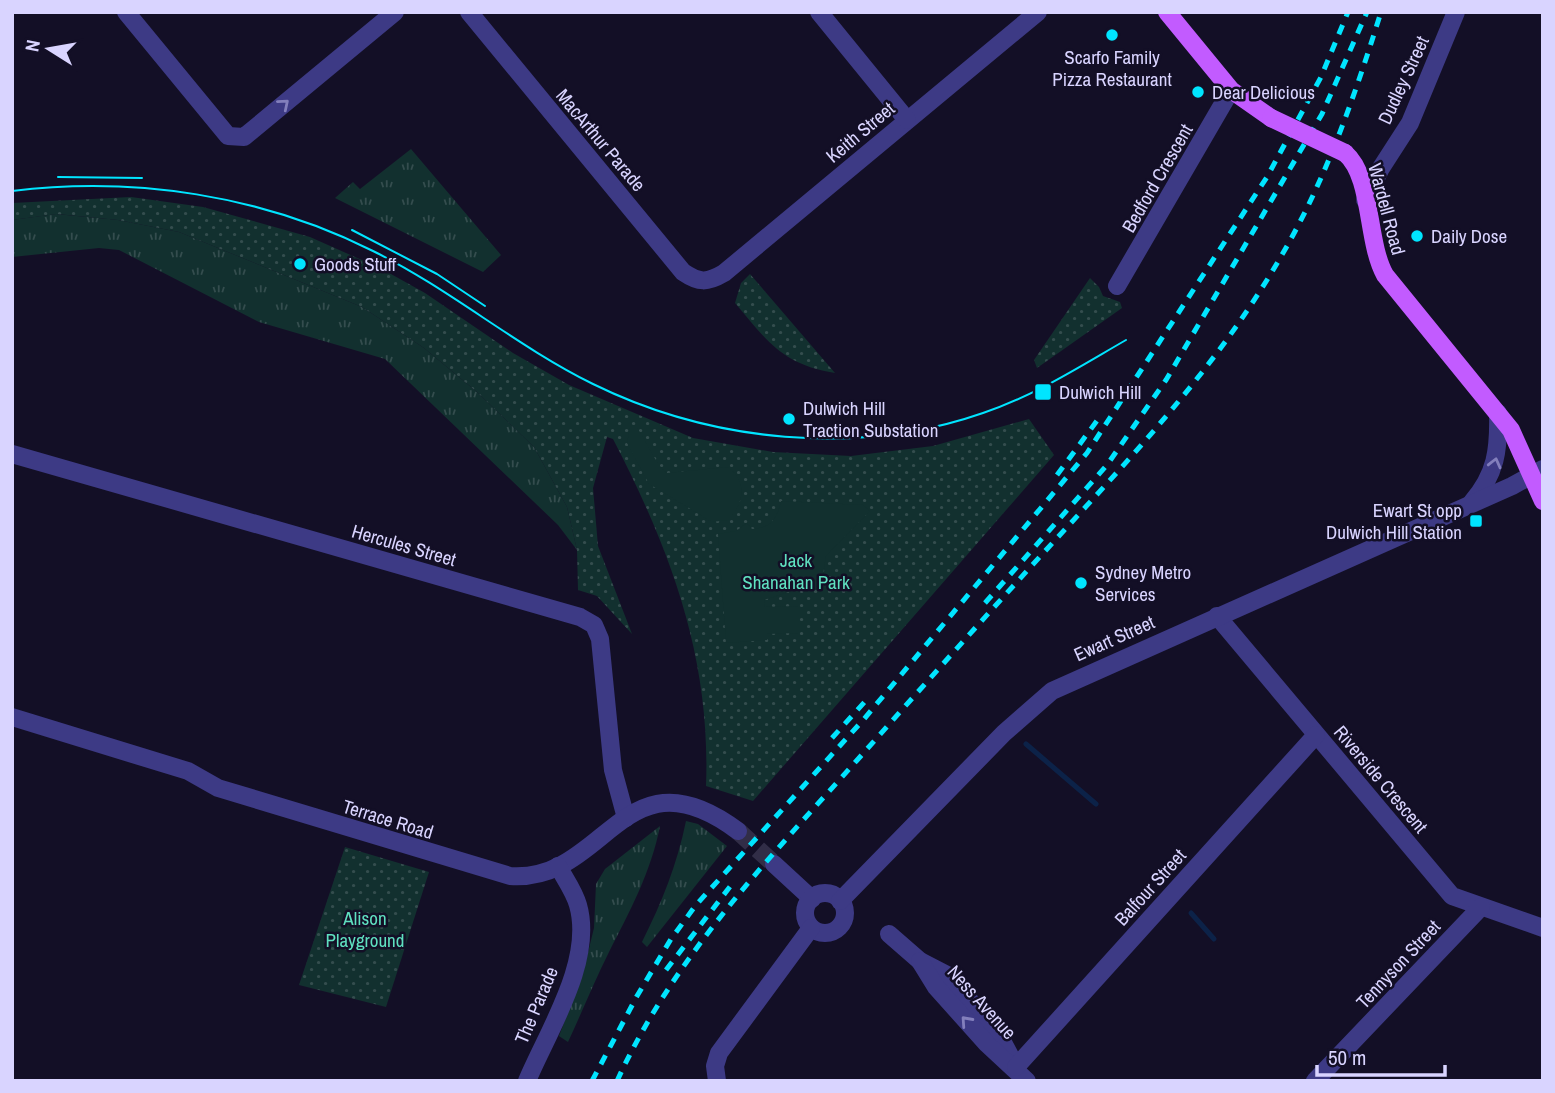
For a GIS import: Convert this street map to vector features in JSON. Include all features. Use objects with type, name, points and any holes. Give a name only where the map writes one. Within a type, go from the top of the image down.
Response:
[{"type":"main road","name":"Wardell Road","points":[[1167,12],[1231,90],[1271,118],[1345,153],[1358,169],[1375,253],[1385,275],[1499,413],[1538,472],[1543,501]]},
{"type":"street","points":[[126,12],[228,136],[244,137],[395,12]]},
{"type":"street","name":"MacArthur Parade","points":[[469,12],[683,272],[709,282]]},
{"type":"street","points":[[819,12],[907,120]]},
{"type":"street","name":"Keith Street","points":[[709,282],[1038,12]]},
{"type":"street","name":"Dudley Street","points":[[1365,200],[1381,167],[1410,123],[1456,12]]},
{"type":"street","name":"Bedford Crescent","points":[[1118,286],[1231,90]]},
{"type":"street","points":[[1470,504],[1484,488],[1494,468],[1499,444],[1499,413]]},
{"type":"street","name":"Hercules Street","points":[[12,454],[580,617],[594,625],[600,639],[612,770],[626,818]]},
{"type":"street","name":"Ewart Street","points":[[840,901],[1004,733],[1052,691],[1538,472]]},
{"type":"street","name":"Riverside Crescent","points":[[1217,616],[1452,896],[1543,928]]},
{"type":"street","name":"Terrace Road","points":[[12,717],[188,771],[218,788],[498,873],[529,877],[558,866],[626,818],[656,802],[704,808],[738,831]]},
{"type":"street","name":"Balfour Street","points":[[1022,1074],[1316,735]]},
{"type":"street","points":[[774,864],[811,899]]},
{"type":"street","name":"The Parade","points":[[527,1081],[559,1016],[577,961],[579,908],[558,866]]},
{"type":"street","points":[[826,894],[840,901],[845,913],[836,930],[823,933],[811,928],[805,916],[811,899],[826,894]]},
{"type":"street","name":"Tennyson Street","points":[[1315,1081],[1481,906]]},
{"type":"street","points":[[717,1081],[715,1066],[719,1053],[811,928]]},
{"type":"street","name":"Ness Avenue","points":[[889,934],[920,961],[936,987],[987,1044],[1022,1074]]},
{"type":"green space","points":[[411,149],[501,255],[483,272],[335,198],[353,182],[360,189]]},
{"type":"green space","name":"Jack Shanahan Park","points":[[131,197],[203,207],[310,237],[382,269],[425,293],[513,353],[569,385],[693,438],[773,452],[851,456],[933,446],[1029,419],[1054,455],[753,801],[706,786],[702,694],[683,606],[653,522],[613,439],[607,437],[593,488],[598,546],[632,634],[597,596],[578,590],[577,550],[567,507],[534,447],[477,392],[424,348],[362,307],[179,232],[118,220],[57,214],[12,220],[12,203]]},
{"type":"green space","points":[[56,214],[118,220],[179,232],[362,307],[424,348],[477,392],[534,447],[567,507],[577,550],[558,525],[385,359],[259,322],[119,250],[99,248],[12,257],[12,220]]},
{"type":"green space","points":[[750,274],[835,373],[802,364],[789,357],[757,329],[735,303],[741,283]]},
{"type":"green space","points":[[1090,278],[1103,296],[1120,302],[1122,308],[1037,368],[1034,360]]},
{"type":"green space","points":[[630,428],[637,428],[659,465],[667,473],[728,467],[739,480],[742,493],[738,507],[728,520],[712,522],[649,484],[627,443]]},
{"type":"green space","points":[[781,501],[863,505],[870,511],[826,556],[821,587],[810,585],[764,600],[765,607],[798,606],[798,633],[767,634],[767,640],[726,643],[718,534],[736,531],[747,523],[752,529],[764,527],[775,518]]},
{"type":"green space","points":[[686,821],[698,824],[727,846],[647,947],[642,942],[668,883]]},
{"type":"green space","points":[[660,826],[639,891],[568,1042],[559,1036],[583,973],[594,928],[596,884],[605,869]]},
{"type":"green space","name":"Alison Playground","points":[[345,847],[429,872],[386,1007],[299,985]]},
{"type":"waterway","points":[[1026,744],[1096,804]]},
{"type":"waterway","points":[[1191,913],[1214,939]]},
{"type":"tunnel","points":[[738,831],[774,864]]},
{"type":"tram line","points":[[58,177],[142,178]]},
{"type":"tram line","points":[[12,191],[104,186],[151,189],[197,194],[287,216],[373,251],[456,300],[537,353],[593,384],[638,404],[686,419],[785,437],[886,435],[935,427],[983,413],[1020,398],[1126,340]]},
{"type":"tram line","points":[[352,230],[437,274],[485,306]]},
{"type":"railway","points":[[592,1081],[637,996],[671,939],[696,905],[864,719],[1087,453],[1267,177],[1321,77],[1348,12]]},
{"type":"railway","points":[[985,603],[1107,465],[1166,380],[1322,114],[1367,12]]},
{"type":"railway","points":[[617,1081],[665,994],[722,915],[973,630],[1143,443],[1232,333],[1283,253],[1313,195],[1350,105],[1381,12]]},
{"type":"railway","points":[[1057,475],[1099,418]]},
{"type":"railway","points":[[832,738],[870,696]]},
{"type":"railway","points":[[666,970],[732,884]]},
{"type":"place","name":"Scarfo Family Pizza Restaurant","points":[[1112,35]]},
{"type":"place","name":"Dear Delicious","points":[[1198,92]]},
{"type":"place","name":"Daily Dose","points":[[1417,236]]},
{"type":"place","name":"Goods Stuff","points":[[300,264]]},
{"type":"place","name":"Dulwich Hill","points":[[1043,392]]},
{"type":"place","name":"Dulwich Hill Traction Substation","points":[[789,419]]},
{"type":"place","name":"Ewart St opp Dulwich Hill Station","points":[[1476,521]]},
{"type":"place","name":"Sydney Metro Services","points":[[1081,583]]}]
